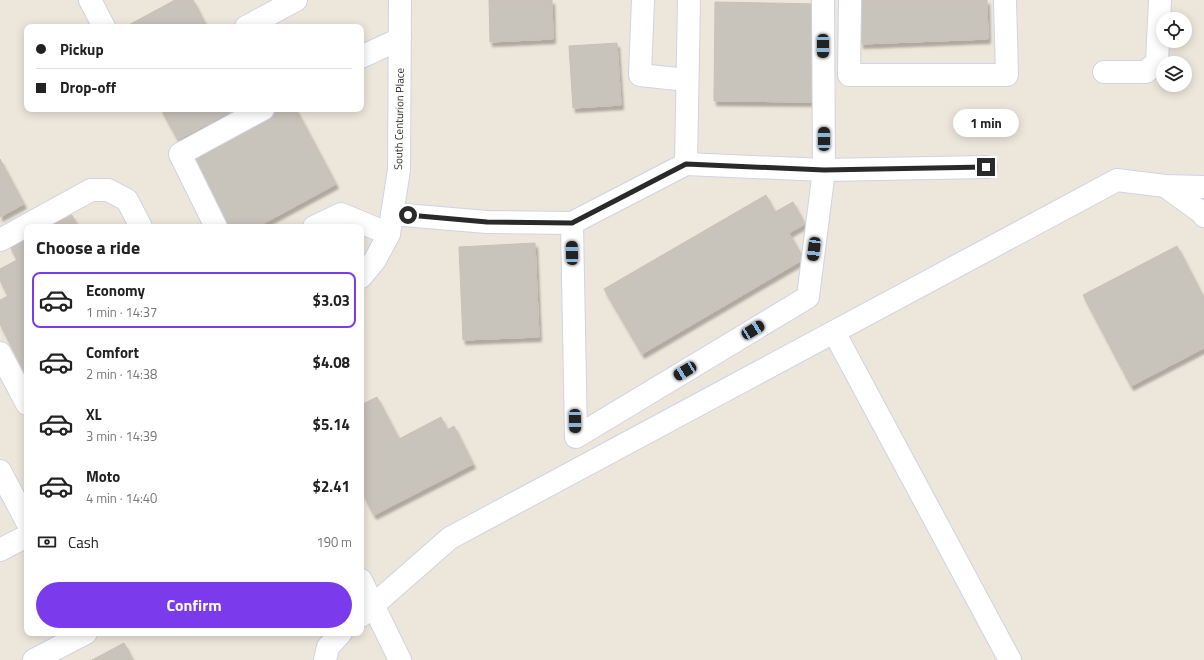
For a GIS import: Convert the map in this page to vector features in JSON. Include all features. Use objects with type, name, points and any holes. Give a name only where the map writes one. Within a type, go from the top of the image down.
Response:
[{"type":"street","points":[[90,0],[102,24]]},
{"type":"street","points":[[252,24],[296,0]]},
{"type":"street","name":"South Centurion Place","points":[[364,273],[375,260],[390,224],[400,170],[400,0]]},
{"type":"street","points":[[643,0],[640,75],[687,80]]},
{"type":"street","points":[[686,164],[689,0]]},
{"type":"street","points":[[572,223],[576,436],[808,297],[824,170],[823,0]]},
{"type":"street","points":[[850,0],[849,75],[1007,75],[1005,0]]},
{"type":"street","points":[[1104,72],[1146,72],[1157,62],[1160,0]]},
{"type":"street","points":[[364,56],[400,39]]},
{"type":"street","points":[[215,224],[180,154],[257,112]]},
{"type":"street","points":[[320,224],[341,214],[390,224],[487,222],[572,223],[686,164],[824,170],[986,167]]},
{"type":"street","points":[[367,610],[450,538],[1117,180],[1165,186],[1204,187]]},
{"type":"street","points":[[1165,186],[1201,212],[1204,216]]},
{"type":"street","points":[[29,224],[91,190],[108,190],[127,200],[139,224]]},
{"type":"street","points":[[0,240],[24,227]]},
{"type":"street","points":[[834,332],[1010,660]]},
{"type":"street","points":[[0,353],[24,398]]},
{"type":"street","points":[[0,471],[24,516]]},
{"type":"street","points":[[0,550],[24,538]]},
{"type":"street","points":[[364,595],[367,610],[400,660]]},
{"type":"street","points":[[34,660],[80,636]]},
{"type":"street","points":[[325,660],[328,647],[338,636]]},
{"type":"building","points":[[175,0],[193,0],[205,24],[131,24]]},
{"type":"building","points":[[489,0],[552,0],[553,39],[490,42]]},
{"type":"building","points":[[859,0],[987,0],[988,39],[861,44]]},
{"type":"building","points":[[715,2],[818,4],[817,102],[714,101]]},
{"type":"building","points":[[617,43],[621,105],[573,108],[569,46]]},
{"type":"building","points":[[163,112],[230,112],[178,140]]},
{"type":"building","points":[[266,112],[298,112],[336,184],[263,224],[224,224],[191,161],[251,129],[247,122]]},
{"type":"building","points":[[0,159],[24,204],[0,217]]},
{"type":"building","points":[[766,195],[775,212],[793,202],[805,224],[789,233],[804,259],[642,354],[604,289]]},
{"type":"building","points":[[72,215],[76,224],[54,224]]},
{"type":"building","points":[[24,239],[23,369],[0,324],[0,300],[8,296],[0,280],[0,269],[17,260],[10,246]]},
{"type":"building","points":[[535,243],[539,337],[463,340],[459,247]]},
{"type":"building","points":[[1177,246],[1204,298],[1204,348],[1131,386],[1083,295]]},
{"type":"building","points":[[377,397],[399,439],[441,417],[447,430],[454,426],[473,464],[374,515],[364,496],[364,404]]},
{"type":"building","points":[[124,643],[133,660],[92,660]]},
{"type":"route","points":[[408,215],[487,222],[572,223],[686,164],[824,170],[986,167]]}]
